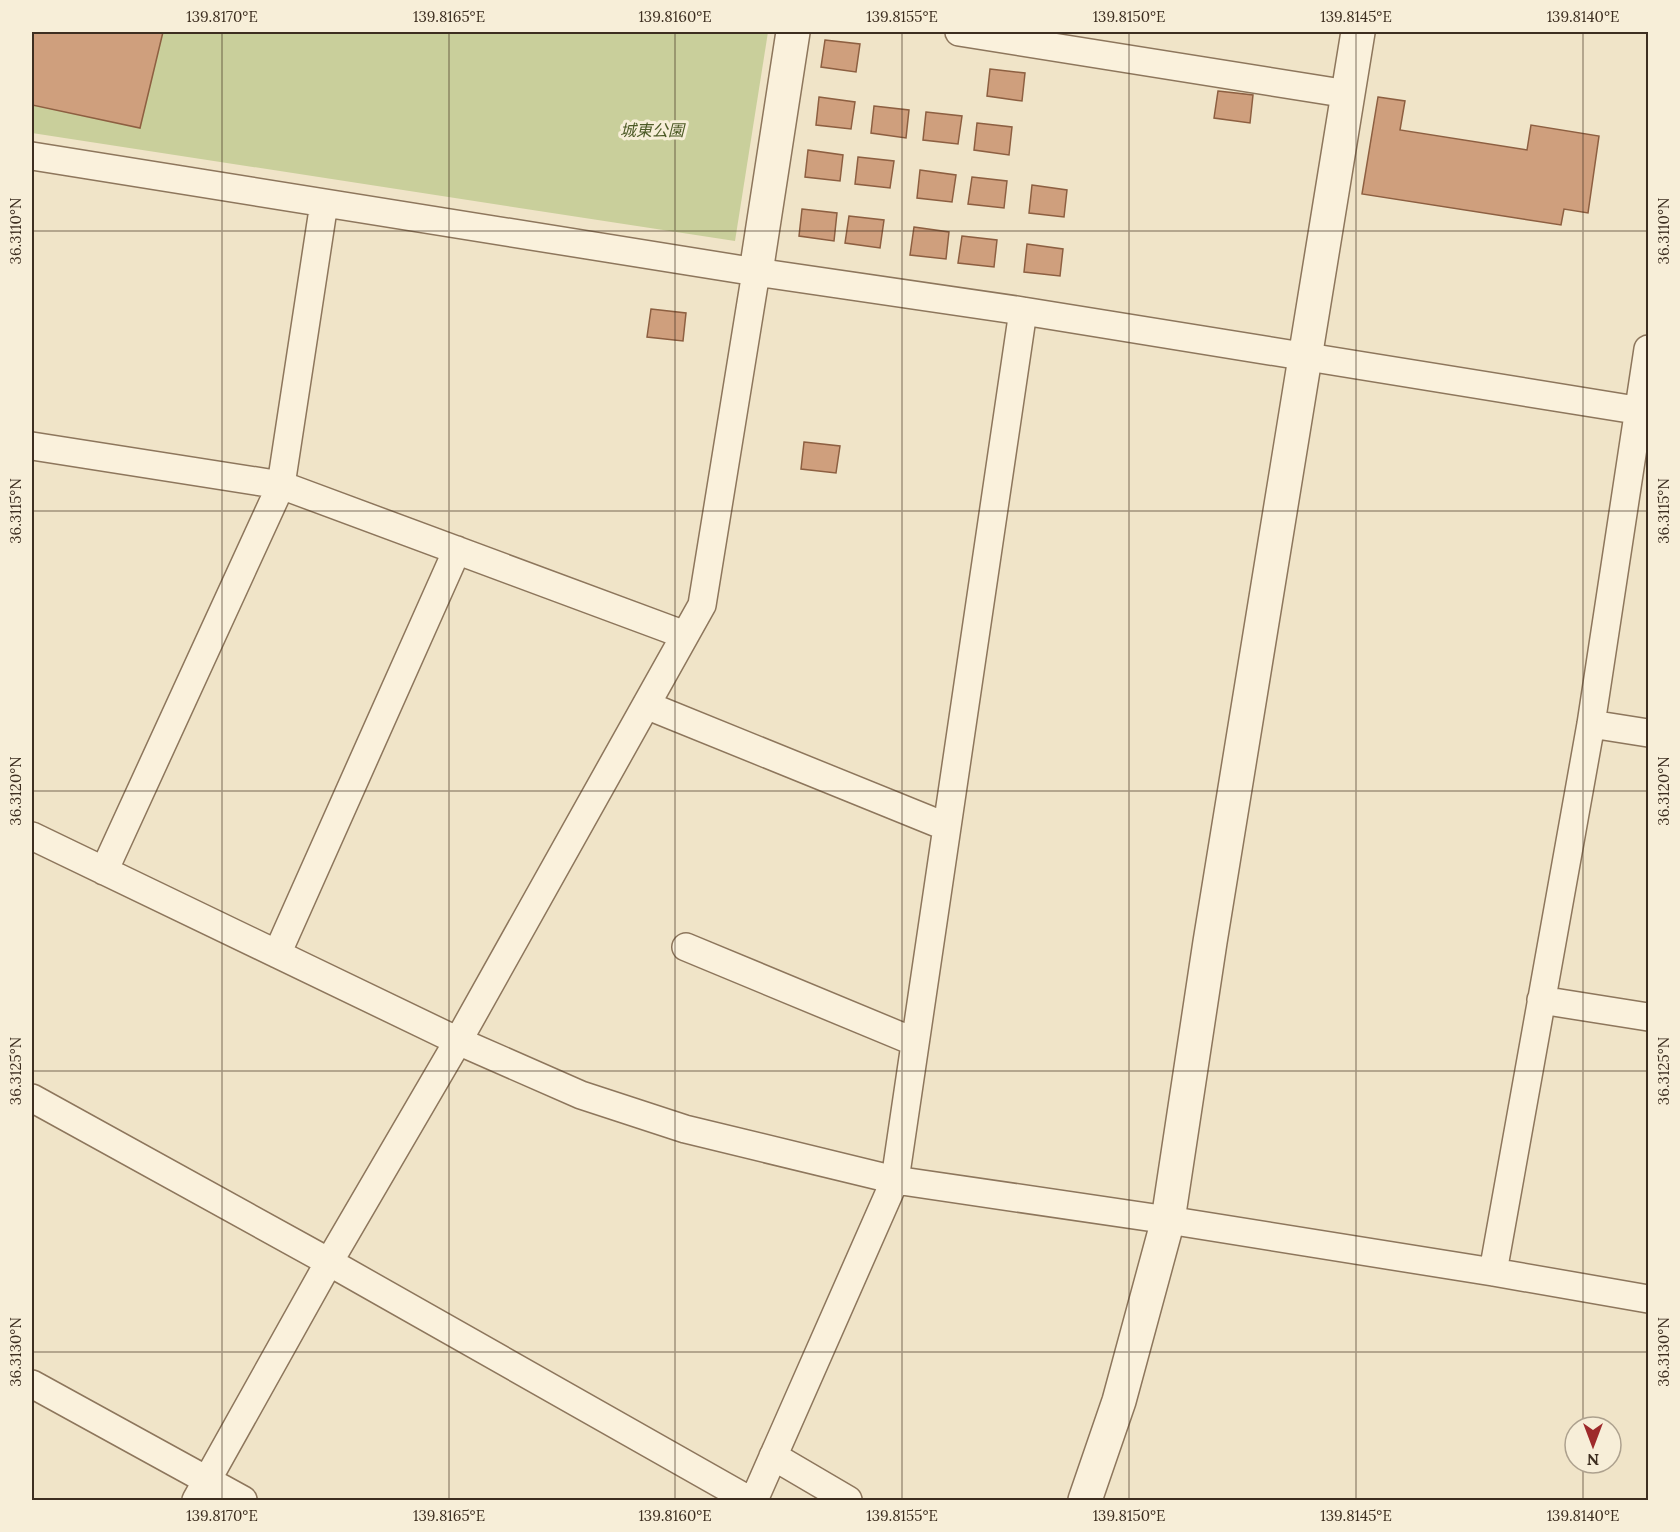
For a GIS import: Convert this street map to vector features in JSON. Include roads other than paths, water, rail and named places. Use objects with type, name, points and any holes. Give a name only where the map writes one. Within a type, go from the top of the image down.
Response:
[{"type":"street","points":[[201,1490],[328,1262],[458,1041],[702,604],[793,32]]},
{"type":"street","points":[[959,32],[1348,94]]},
{"type":"street","points":[[1085,1500],[1119,1401],[1168,1220],[1210,942],[1358,32]]},
{"type":"street","points":[[32,156],[1644,411]]},
{"type":"street","points":[[104,871],[281,485],[324,203]]},
{"type":"street","points":[[754,1500],[895,1180],[1023,311]]},
{"type":"street","points":[[1493,1272],[1591,724],[1644,411],[1648,349]]},
{"type":"street","points":[[32,446],[281,485],[686,635]]},
{"type":"street","points":[[277,954],[457,550]]},
{"type":"street","points":[[646,705],[947,827]]},
{"type":"street","points":[[1591,724],[1648,733]]},
{"type":"street","points":[[32,836],[458,1041],[581,1095],[685,1129],[895,1180],[1168,1220],[1648,1299]]},
{"type":"street","points":[[686,947],[915,1042]]},
{"type":"street","points":[[1541,1000],[1648,1017]]},
{"type":"street","points":[[32,1098],[328,1262],[748,1500]]},
{"type":"street","points":[[32,1384],[201,1490],[243,1500]]},
{"type":"street","points":[[773,1456],[848,1500]]},
{"type":"park label","name":"城東公園","points":[[652,130]]}]
